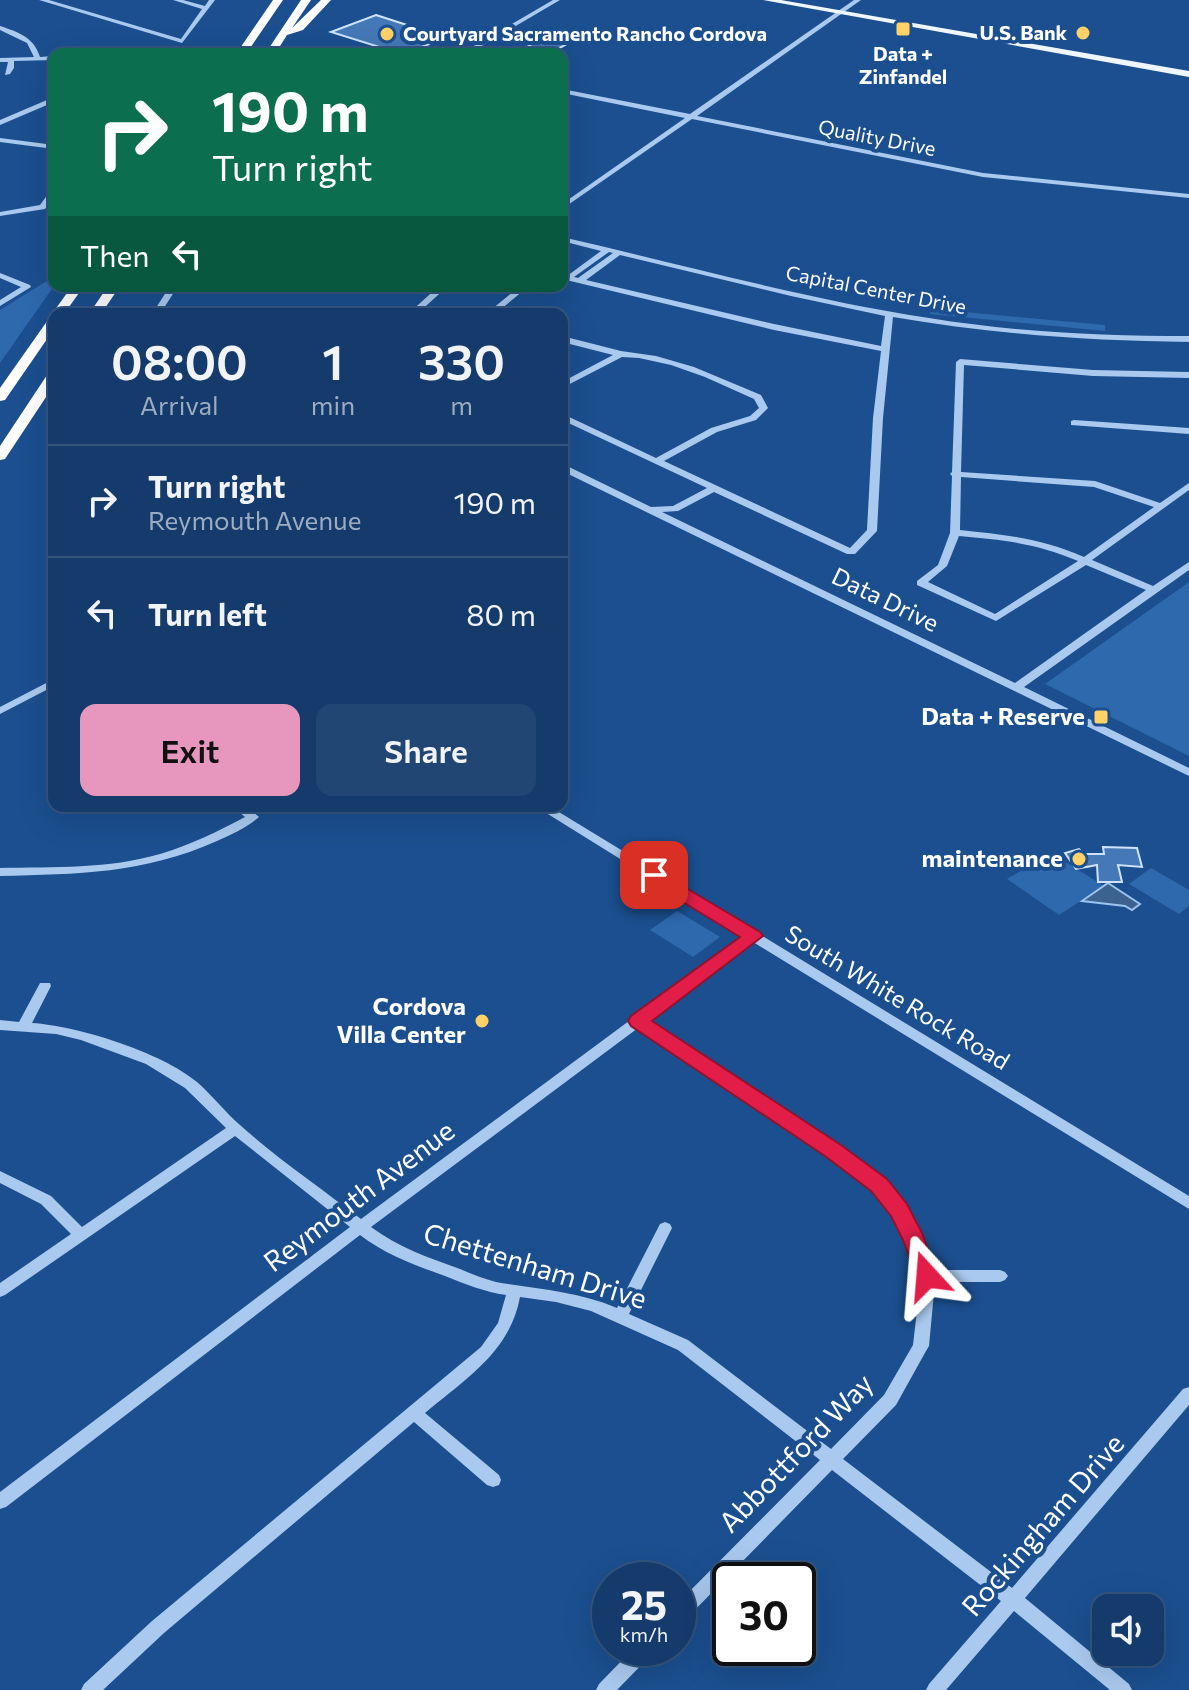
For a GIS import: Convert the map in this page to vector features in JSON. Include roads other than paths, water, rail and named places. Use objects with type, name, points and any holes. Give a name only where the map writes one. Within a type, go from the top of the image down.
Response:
[{"type":"highway","points":[[274,48],[306,0]]},
{"type":"highway","points":[[281,39],[300,28],[326,0]]},
{"type":"highway","points":[[245,48],[275,3]]},
{"type":"highway","points":[[0,397],[48,329]]},
{"type":"highway","points":[[0,456],[48,384]]},
{"type":"main road","points":[[767,0],[1189,68]]},
{"type":"main road","points":[[802,0],[843,11],[1189,74]]},
{"type":"street","points":[[42,0],[182,41],[212,0]]},
{"type":"street","points":[[176,0],[207,8]]},
{"type":"street","points":[[473,48],[557,0]]},
{"type":"street","points":[[568,203],[858,0]]},
{"type":"street","points":[[0,28],[29,41],[36,49],[37,58]]},
{"type":"street","points":[[0,60],[48,58]]},
{"type":"street","points":[[7,74],[11,60]]},
{"type":"street","name":"Quality Drive","points":[[568,92],[983,175],[1189,196]]},
{"type":"street","points":[[0,123],[48,102]]},
{"type":"street","points":[[0,140],[48,146]]},
{"type":"street","points":[[0,214],[42,207],[48,200]]},
{"type":"street","name":"Capital Center Drive","points":[[568,240],[889,314],[1034,333],[1189,339]]},
{"type":"street","points":[[568,275],[607,250]]},
{"type":"street","points":[[582,279],[618,253]]},
{"type":"street","points":[[0,275],[25,284],[25,290],[0,304]]},
{"type":"street","points":[[568,276],[774,327],[885,349]]},
{"type":"street","points":[[419,308],[437,292]]},
{"type":"street","points":[[498,308],[518,292]]},
{"type":"street","points":[[568,420],[851,552],[872,531],[889,314]]},
{"type":"street","points":[[568,341],[621,354],[642,354],[672,362],[758,397],[764,408],[753,418],[714,430],[657,461]]},
{"type":"street","points":[[568,382],[621,354]]},
{"type":"street","points":[[1189,375],[1093,373],[960,362],[955,533],[942,566],[921,583],[996,618],[1086,560],[1189,486]]},
{"type":"street","points":[[1074,423],[1189,431]]},
{"type":"street","name":"Data Drive","points":[[568,470],[1189,772]]},
{"type":"street","points":[[955,474],[1095,484],[1160,506]]},
{"type":"street","points":[[649,509],[675,509],[714,488]]},
{"type":"street","points":[[955,533],[1028,540],[1086,560],[1154,590]]},
{"type":"street","points":[[1016,688],[1189,565]]},
{"type":"street","points":[[0,711],[48,685]]},
{"type":"street","points":[[0,872],[108,869],[172,857],[215,840],[253,817],[246,812]]},
{"type":"street","name":"South White Rock Road","points":[[551,812],[1189,1203]]},
{"type":"street","name":"Reymouth Avenue","points":[[0,1502],[360,1227],[753,936]]},
{"type":"street","points":[[24,1025],[45,986]]},
{"type":"street","name":"Abbottford Way","points":[[638,1021],[833,1150],[879,1185],[899,1210],[914,1239],[927,1276],[924,1328],[913,1362],[890,1400],[696,1597]]},
{"type":"street","name":"Chettenham Drive","points":[[0,1025],[24,1025],[84,1036],[151,1061],[190,1084],[235,1129],[360,1227],[380,1242],[413,1258],[491,1287],[556,1296],[621,1315],[683,1345],[1123,1690]]},
{"type":"street","points":[[0,1291],[235,1129]]},
{"type":"street","points":[[0,1176],[46,1200],[81,1235]]},
{"type":"street","points":[[621,1315],[665,1228]]},
{"type":"street","points":[[927,1276],[1000,1276]]},
{"type":"street","points":[[90,1690],[158,1627],[486,1352],[497,1339],[512,1310],[514,1290]]},
{"type":"street","name":"Rockingham Drive","points":[[935,1690],[1189,1394]]},
{"type":"street","points":[[414,1413],[493,1480]]},
{"type":"street","points":[[605,1690],[628,1666]]},
{"type":"place","name":"Data + Zinfandel","points":[[903,29]]},
{"type":"place","name":"U.S. Bank","points":[[1083,33]]},
{"type":"place","name":"Courtyard Sacramento Rancho Cordova","points":[[387,34]]},
{"type":"place","name":"Data + Reserve","points":[[1101,717]]},
{"type":"place","name":"maintenance","points":[[1079,859]]},
{"type":"place","name":"Cordova Villa Center","points":[[482,1021]]}]
